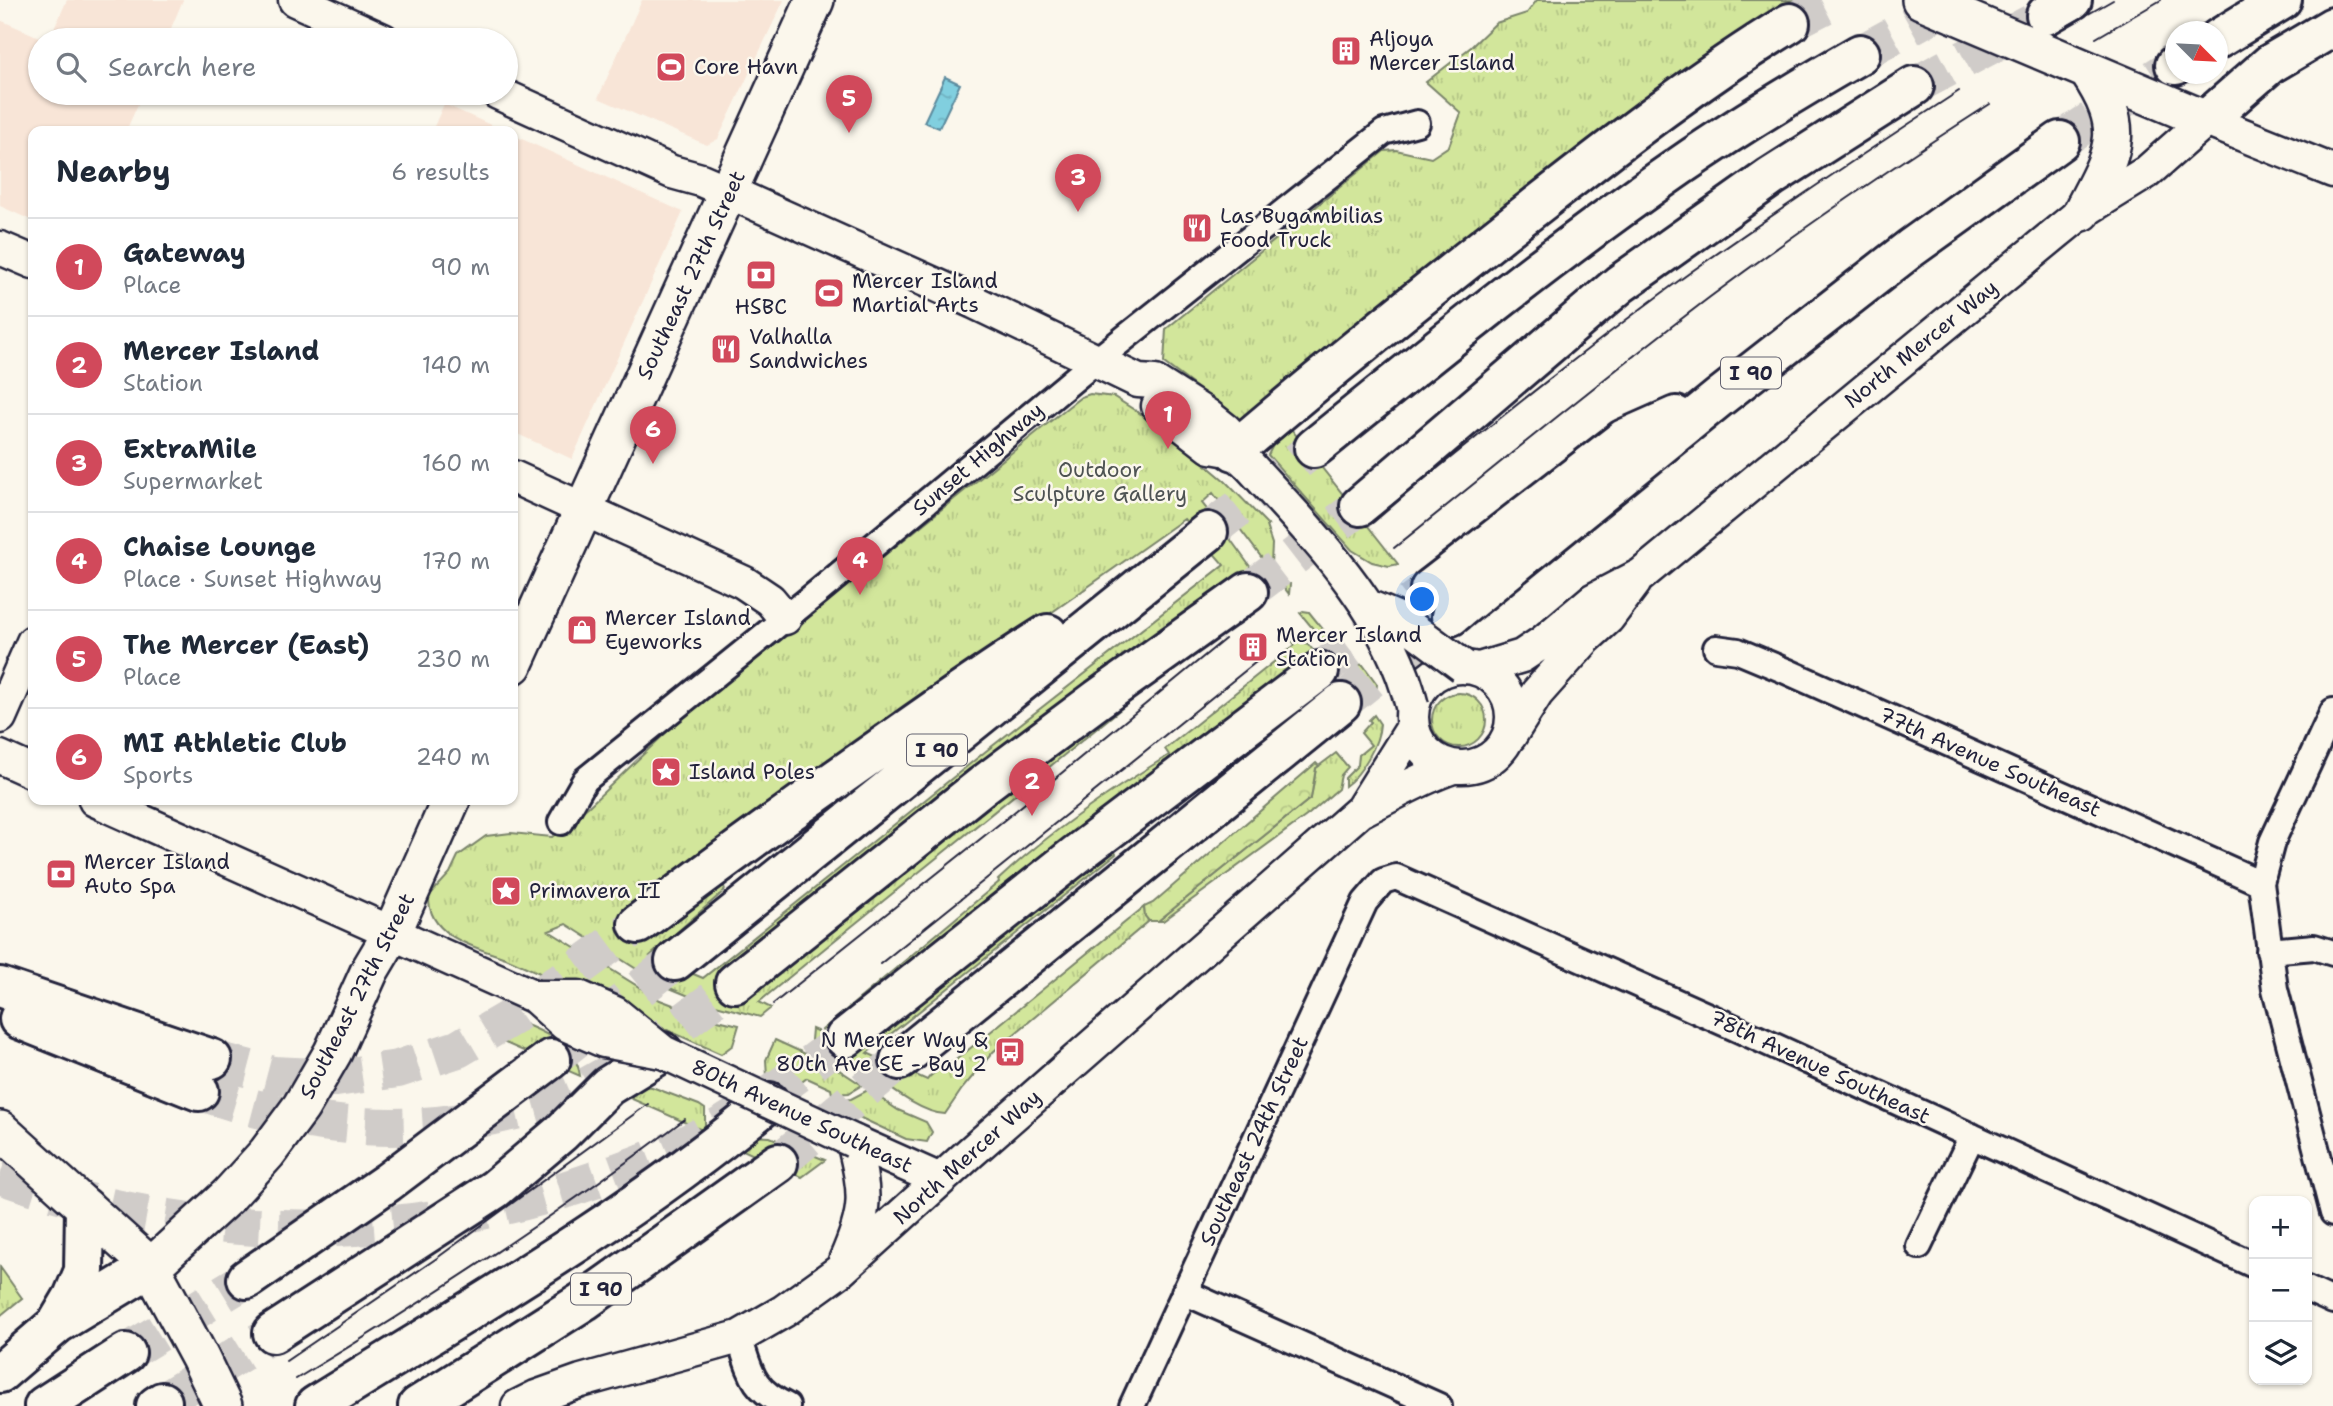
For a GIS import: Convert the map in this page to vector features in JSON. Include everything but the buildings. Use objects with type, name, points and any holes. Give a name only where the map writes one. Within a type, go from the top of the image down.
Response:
[{"type":"highway","points":[[2228,32],[2282,0]]},
{"type":"highway","points":[[1241,457],[1359,345],[1671,101],[1734,57],[1790,23]]},
{"type":"highway","points":[[2206,120],[2270,64],[2333,27]]},
{"type":"highway","points":[[1314,448],[1538,269],[1608,217],[1682,164],[1765,110],[1860,54]]},
{"type":"highway","points":[[1360,506],[1620,284],[1771,177],[1914,86]]},
{"type":"highway","name":"I 90","points":[[1440,603],[1624,439],[1720,397],[1910,248],[2060,141]]},
{"type":"highway","name":"I 90","points":[[638,924],[737,849],[1007,660],[1203,536],[675,961]]},
{"type":"highway","points":[[735,983],[983,785],[1248,592]]},
{"type":"highway","points":[[845,1038],[1077,854],[1319,671]]},
{"type":"highway","points":[[900,1060],[1342,703]]},
{"type":"highway","points":[[0,987],[205,1075],[0,1012]]},
{"type":"highway","points":[[273,1333],[495,1189],[561,1133],[608,1086],[663,1052]]},
{"type":"highway","points":[[247,1279],[388,1182],[551,1059]]},
{"type":"highway","points":[[315,1406],[539,1266],[682,1171],[769,1102]]},
{"type":"highway","name":"I 90","points":[[418,1406],[584,1301],[778,1163]]},
{"type":"highway","points":[[57,1324],[84,1271],[85,1208]]},
{"type":"highway","points":[[0,1373],[57,1324],[151,1267]]},
{"type":"highway","points":[[44,1406],[126,1353]]},
{"type":"main road","name":"Southeast 27th Street","points":[[518,654],[815,0]]},
{"type":"main road","points":[[1921,0],[2206,120]]},
{"type":"main road","points":[[2082,212],[2101,176],[2111,147],[2113,130],[2105,96],[2088,71]]},
{"type":"main road","name":"Southeast 27th Street","points":[[151,1267],[228,1196],[267,1153],[301,1107],[333,1052],[370,970],[392,933],[450,805]]},
{"type":"main road","points":[[0,1130],[151,1267],[223,1406]]},
{"type":"street","points":[[295,0],[357,28]]},
{"type":"street","points":[[518,102],[672,172],[729,192],[1139,381],[1145,397],[1211,447],[1241,457],[1302,522],[1370,607],[1406,678],[1416,738],[1425,752],[1438,762],[1453,767],[1470,768],[1499,753],[1513,724],[1512,707],[1506,691],[1494,678],[1471,668],[1401,620],[1370,607]]},
{"type":"street","points":[[2206,120],[2333,171]]},
{"type":"street","name":"North Mercer Way","points":[[1471,668],[1522,656],[1544,642],[1593,600],[1641,575],[2082,212],[2147,172],[2206,120]]},
{"type":"street","name":"Sunset Highway","points":[[561,822],[585,780],[1097,360],[1384,132],[1417,123]]},
{"type":"street","points":[[0,247],[28,260]]},
{"type":"street","points":[[518,479],[743,582],[770,600],[785,618]]},
{"type":"street","name":"North Mercer Way","points":[[1508,739],[1537,693],[1586,638],[1608,618],[1641,575]]},
{"type":"street","name":"77th Avenue Southeast","points":[[1716,648],[1738,651],[1786,671],[2261,883]]},
{"type":"street","points":[[0,717],[28,653]]},
{"type":"street","points":[[1413,717],[1419,690],[1431,677],[1446,669],[1471,668]]},
{"type":"street","points":[[2333,711],[2272,842],[2261,883],[2269,951],[2284,1024],[2333,1213]]},
{"type":"street","name":"North Mercer Way","points":[[1361,810],[1413,717]]},
{"type":"street","points":[[0,757],[28,770]]},
{"type":"street","name":"North Mercer Way","points":[[517,1406],[581,1381],[739,1337],[784,1311],[841,1270],[1361,810],[1422,778],[1453,767]]},
{"type":"street","name":"80th Avenue Southeast","points":[[106,805],[522,991],[579,997],[591,1002],[615,1013],[663,1052],[940,1180]]},
{"type":"street","name":"78th Avenue Southeast","points":[[1383,881],[1396,877],[1405,880],[2249,1263]]},
{"type":"street","name":"Southeast 24th Street","points":[[1132,1406],[1365,902],[1383,881]]},
{"type":"street","points":[[2269,951],[2314,947],[2333,953]]},
{"type":"street","points":[[1919,1246],[1972,1136]]},
{"type":"street","points":[[841,1270],[858,1232],[864,1210],[860,1171],[853,1141]]},
{"type":"street","points":[[2312,1291],[2333,1301]]},
{"type":"street","points":[[1184,1292],[1440,1406]]},
{"type":"street","points":[[739,1337],[752,1377],[760,1389],[770,1398],[787,1406]]},
{"type":"shaded area","points":[[67,0],[183,0],[171,28],[54,28]]},
{"type":"shaded area","points":[[642,0],[784,0],[718,139],[707,145],[598,98]]},
{"type":"shaded area","points":[[0,20],[28,32],[28,105],[138,105],[128,126],[28,126],[28,219],[0,206]]},
{"type":"shaded area","points":[[444,105],[446,105],[493,126],[434,126]]},
{"type":"shaded area","points":[[518,137],[683,212],[572,459],[518,434]]},
{"type":"green space","points":[[1537,0],[1816,0],[1244,423],[1164,363],[1166,329],[1384,151],[1396,150],[1431,158],[1449,146],[1461,113],[1426,82],[1471,47],[1496,23],[1527,13]]},
{"type":"green space","name":"Outdoor Sculpture Gallery","points":[[1090,394],[1114,397],[1161,427],[1225,481],[1268,525],[1266,526],[1272,544],[1271,564],[1290,584],[1289,594],[1213,493],[1202,503],[1259,579],[918,852],[1213,633],[759,1002],[771,1008],[760,1017],[701,1001],[660,984],[566,924],[549,931],[660,1000],[705,1017],[739,1025],[733,1045],[721,1054],[506,958],[467,944],[444,930],[436,921],[430,910],[429,896],[450,873],[458,856],[486,836],[511,833],[552,837],[589,806],[694,706],[1081,397]],"holes":[[[1184,519],[1224,565],[703,978],[650,956],[725,890],[723,883],[973,668]]]},
{"type":"green space","points":[[1288,425],[1398,564],[1389,566],[1372,562],[1352,550],[1268,455],[1278,435]]},
{"type":"green space","points":[[1309,612],[1350,663],[1363,665],[1377,684],[1376,694],[1343,665],[1300,613]]},
{"type":"green space","points":[[1295,639],[1308,644],[1316,654],[1178,753],[1174,763],[825,1034],[851,1046],[1112,847],[1116,854],[867,1053],[927,1080],[936,1071],[957,1059],[1144,907],[1149,921],[993,1052],[945,1114],[921,1107],[845,1057],[811,1040],[812,1029],[824,1034],[822,1030],[999,882],[998,880],[1038,845],[1102,798],[1169,755],[1165,749],[1295,645]]},
{"type":"green space","points":[[1459,693],[1478,701],[1486,720],[1478,739],[1459,747],[1440,739],[1432,720],[1440,701]]},
{"type":"green space","points":[[1374,715],[1380,724],[1373,750],[1363,767],[1345,786],[1345,778],[1358,765],[1359,755],[1371,745],[1361,733]]},
{"type":"green space","points":[[1336,753],[1348,767],[1341,775],[1338,789],[1309,814],[1163,921],[1158,921],[1311,798],[1316,768]]},
{"type":"green space","points":[[1316,763],[1319,766],[1316,768],[1311,798],[1158,921],[1149,921],[1144,907],[1153,903]]},
{"type":"green space","points":[[494,1012],[547,1034],[559,1042],[569,1051],[580,1076],[494,1038]]},
{"type":"green space","points":[[775,1040],[836,1068],[862,1085],[849,1093],[832,1094],[831,1089],[807,1078],[795,1087],[767,1076],[766,1060]]},
{"type":"green space","points":[[637,1085],[652,1087],[705,1109],[705,1125],[702,1130],[614,1091]]},
{"type":"green space","points":[[868,1090],[898,1110],[926,1122],[932,1132],[927,1142],[906,1139],[833,1105],[832,1100],[851,1099]]},
{"type":"green space","points":[[748,1136],[770,1137],[825,1160],[802,1177],[732,1145]]},
{"type":"green space","points":[[0,1267],[22,1298],[0,1316]]},
{"type":"water","points":[[945,77],[960,84],[939,128],[924,122]]},
{"type":"tunnel","points":[[1790,23],[1835,0]]},
{"type":"tunnel","points":[[1860,54],[1958,0]]},
{"type":"tunnel","points":[[1914,86],[2032,23]]},
{"type":"tunnel","points":[[2060,141],[2165,72]]},
{"type":"tunnel","points":[[1208,532],[1314,448]]},
{"type":"tunnel","points":[[1248,592],[1360,506]]},
{"type":"tunnel","points":[[1319,671],[1430,589]]},
{"type":"tunnel","points":[[1341,703],[1451,616]]},
{"type":"tunnel","points":[[212,1059],[273,1075],[336,1078],[398,1069],[458,1049],[512,1017],[638,924]]},
{"type":"tunnel","points":[[551,1059],[675,961]]},
{"type":"tunnel","points":[[199,1091],[313,1121],[389,1127],[467,1121],[533,1106],[577,1091],[639,1055],[735,983]]},
{"type":"tunnel","points":[[0,1175],[74,1198],[149,1215],[225,1225],[301,1228],[377,1226],[454,1216],[529,1200],[603,1177],[680,1146],[710,1132],[756,1104],[845,1038]]},
{"type":"tunnel","points":[[778,1163],[900,1060]]},
{"type":"tunnel","points":[[126,1353],[247,1279]]},
{"type":"tunnel","points":[[162,1402],[273,1333]]},
{"type":"tram line","points":[[2069,25],[2113,0]]},
{"type":"tram line","points":[[2096,38],[2161,0]]},
{"type":"tram line","points":[[1372,521],[1654,299],[1793,201],[1959,91]]},
{"type":"tram line","points":[[1394,548],[1710,297],[1848,198],[1990,104]]},
{"type":"tram line","points":[[773,1004],[1008,817],[1225,639]]},
{"type":"tram line","points":[[880,964],[1261,658]]},
{"type":"tram line","points":[[286,1361],[437,1258],[648,1104]]},
{"type":"tram line","points":[[296,1379],[494,1254],[685,1119]]},
{"type":"place","name":"Aljoya Mercer Island","points":[[1346,51]]},
{"type":"place","name":"Core Havn","points":[[671,67]]},
{"type":"place","name":"The Mercer (East)","points":[[849,133]]},
{"type":"place","name":"ExtraMile","points":[[1078,212]]},
{"type":"place","name":"Las Bugambilias Food Truck","points":[[1197,228]]},
{"type":"place","name":"HSBC","points":[[761,275]]},
{"type":"place","name":"Mercer Island Martial Arts","points":[[829,293]]},
{"type":"place","name":"Valhalla Sandwiches","points":[[726,349]]},
{"type":"place","name":"Gateway","points":[[1168,449]]},
{"type":"place","name":"MI Athletic Club","points":[[653,464]]},
{"type":"place","name":"Chaise Lounge","points":[[860,595]]},
{"type":"place","name":"Mercer Island Eyeworks","points":[[582,630]]},
{"type":"place","name":"Mercer Island Station","points":[[1253,647]]},
{"type":"place","name":"Island Poles","points":[[666,772]]},
{"type":"place","name":"Mercer Island","points":[[1032,816]]},
{"type":"place","name":"Mercer Island Auto Spa","points":[[61,874]]},
{"type":"place","name":"Primavera II","points":[[506,891]]},
{"type":"place","name":"N Mercer Way & 80th Ave SE - Bay 2","points":[[1010,1052]]}]
